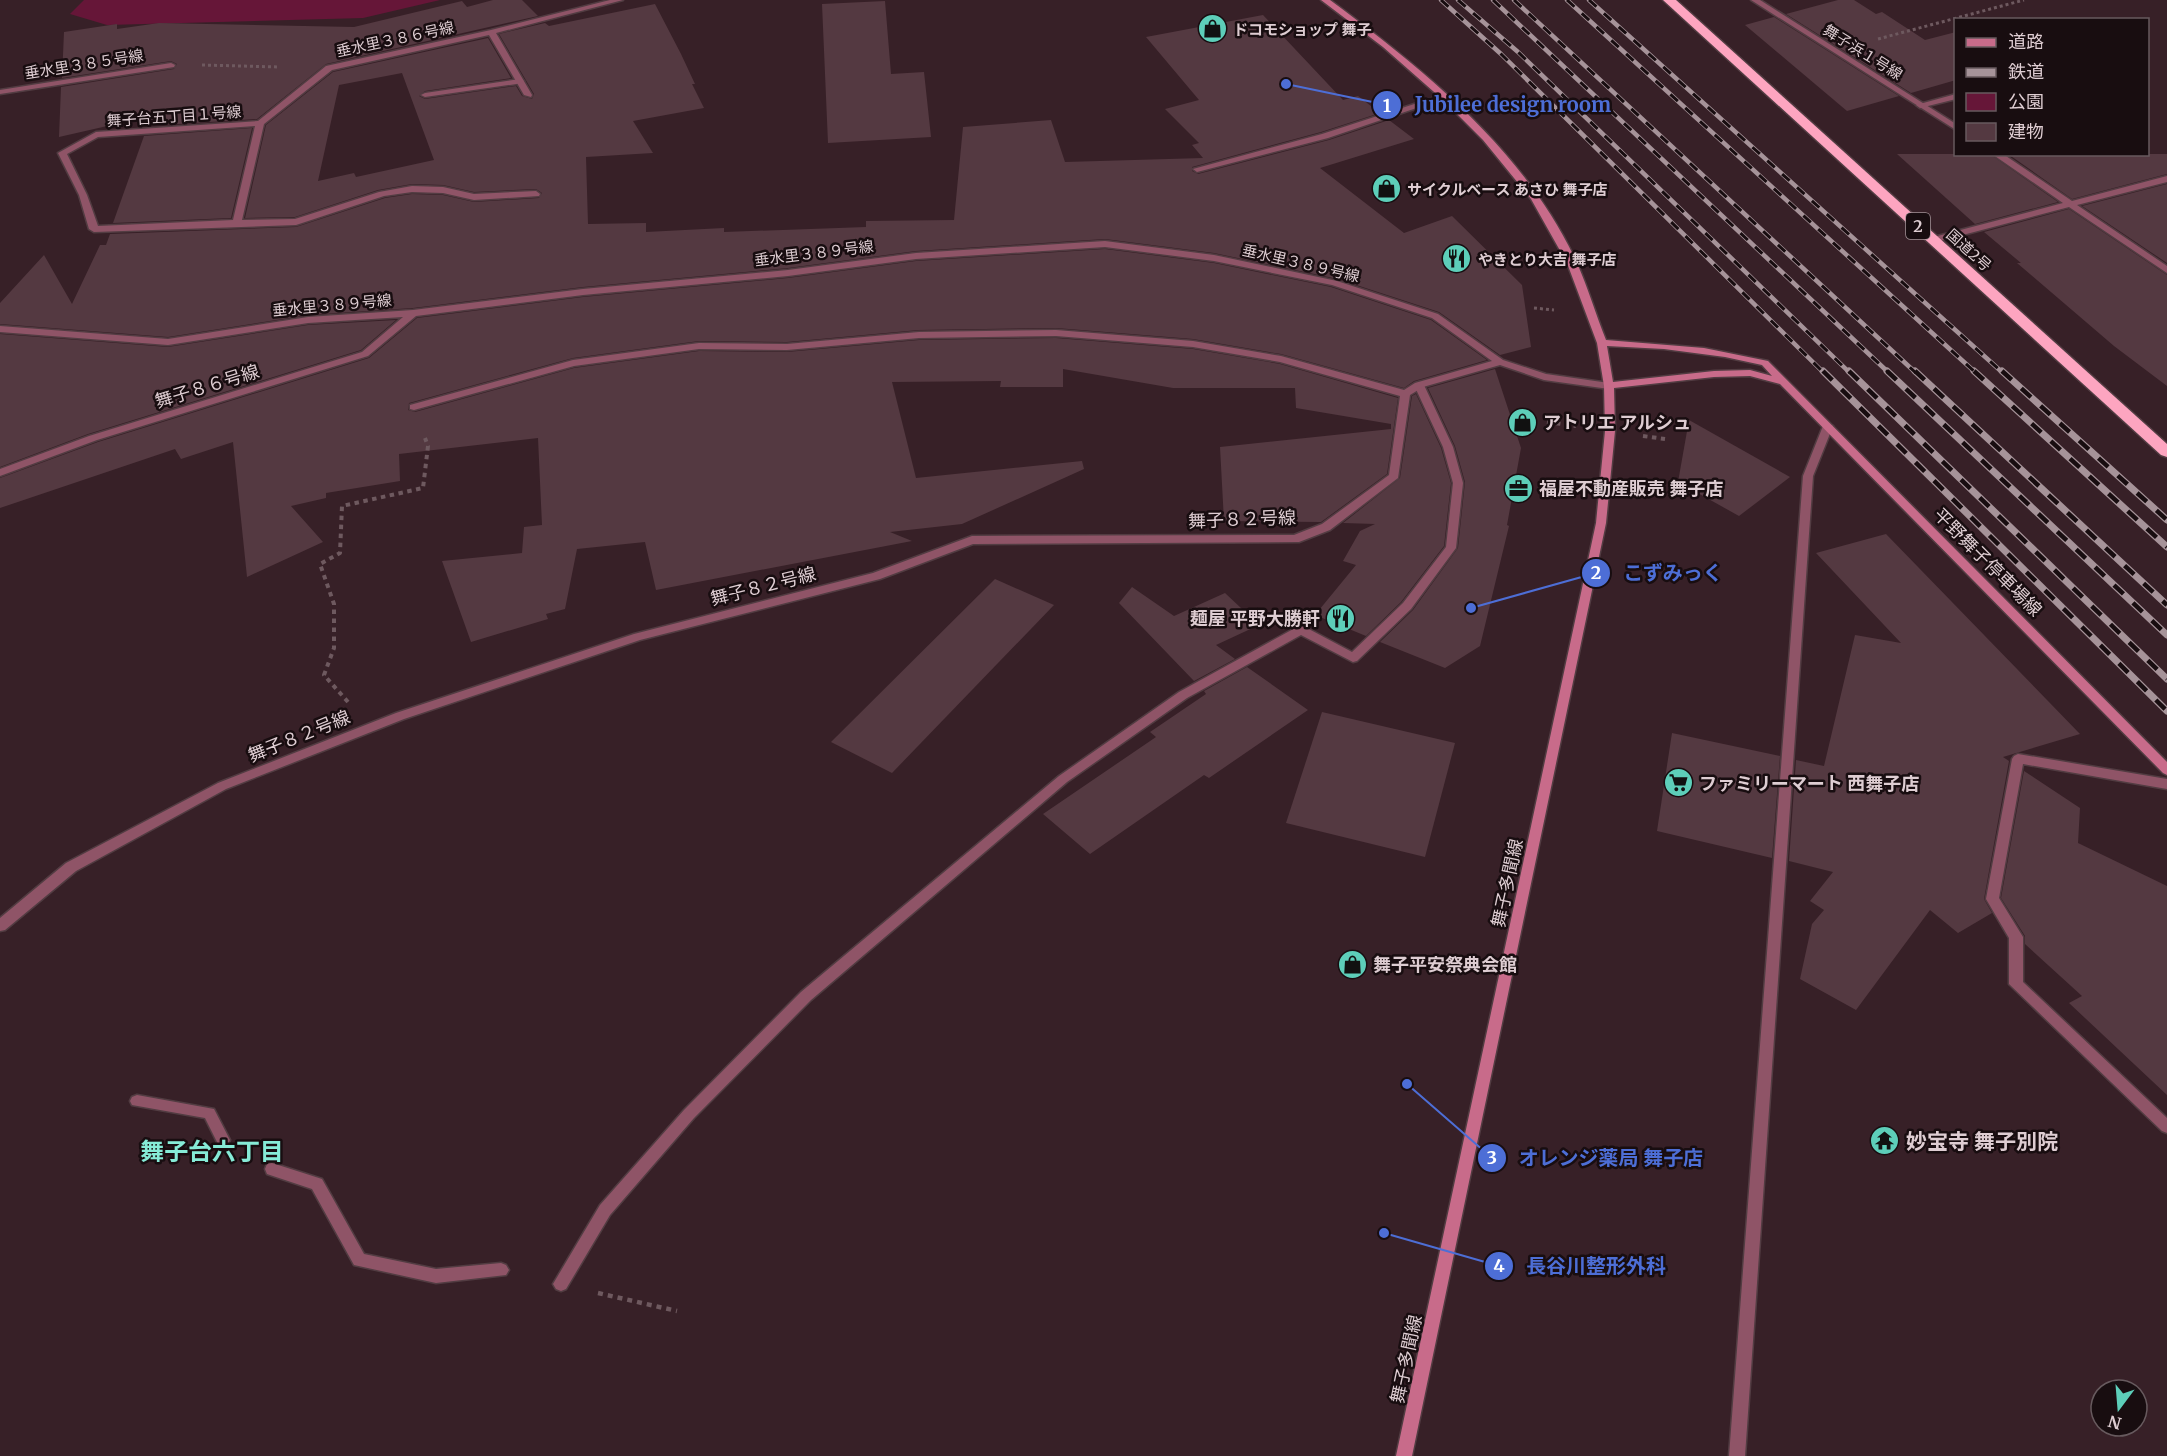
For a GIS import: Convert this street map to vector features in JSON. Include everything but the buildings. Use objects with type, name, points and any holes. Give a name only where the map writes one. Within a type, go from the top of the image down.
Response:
[{"type":"highway","name":"国道2号","points":[[1669,0],[2167,452]]},
{"type":"main road","points":[[1325,0],[1386,45],[1445,97],[1486,138],[1535,198],[1572,263],[1602,343],[1610,386]]},
{"type":"main road","name":"平野舞子停車場線","points":[[1602,343],[1669,345],[1724,352],[1765,363],[2167,770]]},
{"type":"main road","name":"平野舞子停車場線","points":[[1610,386],[1714,374],[1750,373],[1782,382]]},
{"type":"main road","name":"舞子多聞線","points":[[1404,1456],[1601,523],[1611,431],[1610,386]]},
{"type":"street","name":"垂水里３８６号線","points":[[329,68],[620,0]]},
{"type":"street","name":"舞子浜１号線","points":[[1755,0],[1954,127]]},
{"type":"street","points":[[490,32],[528,95]]},
{"type":"street","name":"垂水里３８５号線","points":[[0,92],[171,64]]},
{"type":"street","name":"舞子台五丁目１号線","points":[[260,123],[237,224],[94,229],[83,195],[62,153],[96,135],[260,123],[329,68]]},
{"type":"street","points":[[425,95],[520,81]]},
{"type":"street","points":[[1920,105],[1954,96]]},
{"type":"street","points":[[1197,169],[1325,136],[1445,97]]},
{"type":"street","points":[[1999,156],[2167,270]]},
{"type":"street","points":[[1933,240],[2167,179]]},
{"type":"street","points":[[237,224],[296,222],[382,194],[412,189],[443,190],[474,197],[536,194]]},
{"type":"street","name":"垂水里３８９号線","points":[[0,329],[168,342],[308,320],[413,313],[583,292],[788,273],[916,256],[1105,244],[1214,258],[1334,283],[1435,316],[1500,362],[1544,377],[1610,386]]},
{"type":"street","name":"舞子８６号線","points":[[0,473],[93,438],[365,354],[413,313]]},
{"type":"street","points":[[414,407],[573,363],[699,346],[788,347],[919,334],[1056,333],[1193,344],[1281,359],[1405,394],[1419,385],[1500,362]]},
{"type":"street","points":[[561,1284],[605,1210],[689,1114],[764,1038],[806,996],[1064,779],[1183,695],[1300,630],[1353,658],[1407,606],[1451,548],[1458,483],[1448,447],[1419,385]]},
{"type":"street","name":"舞子８２号線","points":[[0,926],[71,867],[222,786],[400,716],[638,637],[876,576],[972,540],[1295,539],[1326,527],[1394,476],[1405,394]]},
{"type":"street","points":[[1737,1456],[1808,476],[1828,426]]},
{"type":"street","points":[[2167,784],[2018,759],[1992,899],[2016,937],[2016,984],[2167,1127]]},
{"type":"street","points":[[137,1101],[209,1113],[223,1140]]},
{"type":"street","points":[[272,1169],[317,1184],[359,1260],[436,1276],[501,1270]]},
{"type":"path","points":[[1958,18],[2025,0]]},
{"type":"path","points":[[1834,51],[1954,19]]},
{"type":"path","name":"垂水里３８６号線","points":[[171,64],[329,68]]},
{"type":"path","points":[[324,675],[334,648],[334,604],[320,564],[340,553],[342,506],[423,488],[428,446],[414,407]]},
{"type":"green space","points":[[84,0],[440,0],[363,18],[107,25],[70,14]]},
{"type":"railway","points":[[1441,0],[1501,54],[1824,373]]},
{"type":"railway","points":[[1458,0],[1518,52],[1850,373]]},
{"type":"railway","points":[[1493,0],[1889,373]]},
{"type":"railway","points":[[1514,0],[1916,373]]},
{"type":"railway","points":[[1567,0],[1976,373]]},
{"type":"railway","points":[[1589,0],[2003,373]]},
{"type":"railway","points":[[1823,371],[2167,711]]},
{"type":"railway","points":[[1849,371],[2167,679]]},
{"type":"railway","points":[[1887,371],[2167,635]]},
{"type":"railway","points":[[1915,371],[2167,605]]},
{"type":"railway","points":[[1974,371],[2167,547]]},
{"type":"railway","points":[[2002,371],[2167,520]]},
{"type":"place","name":"ドコモショップ 舞子","points":[[1212,29]]},
{"type":"place","name":"Jubilee design room","points":[[1286,84]]},
{"type":"place","name":"サイクルベース あさひ 舞子店","points":[[1386,189]]},
{"type":"place","name":"やきとり大吉 舞子店","points":[[1457,259]]},
{"type":"place","name":"アトリエ アルシュ","points":[[1522,422]]},
{"type":"place","name":"福屋不動産販売 舞子店","points":[[1518,488]]},
{"type":"place","name":"こずみっく","points":[[1471,608]]},
{"type":"place","name":"麺屋 平野大勝軒","points":[[1341,618]]},
{"type":"place","name":"ファミリーマート 西舞子店","points":[[1678,783]]},
{"type":"place","name":"舞子平安祭典会館","points":[[1352,964]]},
{"type":"place","name":"オレンジ薬局 舞子店","points":[[1407,1084]]},
{"type":"place","name":"妙宝寺 舞子別院","points":[[1885,1141]]},
{"type":"place","name":"長谷川整形外科","points":[[1384,1233]]},
{"type":"district","name":"舞子台六丁目","points":[[212,1151]]}]
